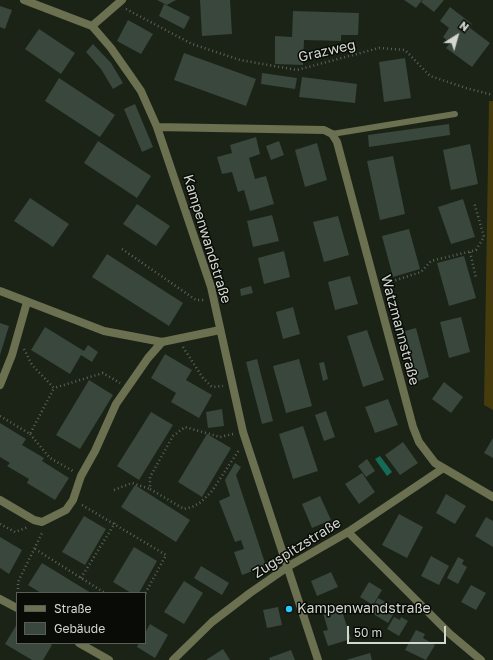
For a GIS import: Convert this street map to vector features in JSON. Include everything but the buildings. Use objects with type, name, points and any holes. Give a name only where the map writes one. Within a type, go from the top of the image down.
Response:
[{"type":"street","points":[[24,0],[92,26],[119,3]]},
{"type":"street","name":"Kampenwandstraße","points":[[92,26],[111,48],[132,78],[141,92],[158,127],[211,286],[232,385],[245,436],[289,566],[318,660]]},
{"type":"street","points":[[158,127],[324,130],[332,134]]},
{"type":"street","name":"Watzmannstraße","points":[[332,134],[337,142],[413,427],[419,442],[427,454],[442,469],[493,498]]},
{"type":"street","points":[[0,291],[104,331],[162,342],[180,340],[220,330]]},
{"type":"street","points":[[0,385],[27,302]]},
{"type":"street","points":[[0,500],[34,520],[46,520],[66,510],[73,500],[81,476],[95,451],[116,404],[148,358],[162,342]]},
{"type":"street","name":"Zugspitzstraße","points":[[173,660],[212,622],[289,566],[348,532],[442,469]]},
{"type":"street","points":[[348,532],[450,634],[481,660]]},
{"type":"street","points":[[0,599],[16,607]]},
{"type":"street","points":[[81,644],[109,660]]},
{"type":"lane","points":[[332,134],[455,114]]},
{"type":"path","name":"Grazweg","points":[[119,3],[192,44],[240,60],[297,70],[378,48],[405,50],[430,76],[493,95]]},
{"type":"path","points":[[381,285],[421,272],[431,261],[476,250],[484,237],[474,202]]},
{"type":"path","points":[[122,249],[196,300],[208,300]]},
{"type":"path","points":[[470,252],[476,278]]},
{"type":"path","points":[[17,336],[32,366],[54,388]]},
{"type":"path","points":[[180,340],[199,372],[212,387],[232,385]]},
{"type":"path","points":[[30,434],[54,388],[103,372],[128,387]]},
{"type":"path","points":[[0,416],[30,434],[50,458],[81,476]]},
{"type":"path","points":[[150,489],[150,477],[173,436],[185,427],[220,437],[245,436]]},
{"type":"path","points":[[114,490],[132,483],[150,489],[184,509],[192,507],[201,502],[212,491],[245,436]]},
{"type":"path","points":[[73,500],[115,523],[166,555],[146,592]]},
{"type":"path","points":[[0,524],[15,532],[46,520]]},
{"type":"path","points":[[18,592],[18,582],[35,549],[46,520]]},
{"type":"path","points":[[81,578],[115,523]]},
{"type":"path","points":[[35,549],[103,592]]},
{"type":"shaded area","points":[[489,101],[493,101],[493,410],[484,405]]},
{"type":"water","points":[[380,456],[392,472],[387,476],[375,459]]},
{"type":"place","name":"Kampenwandstraße","points":[[289,609]]}]
